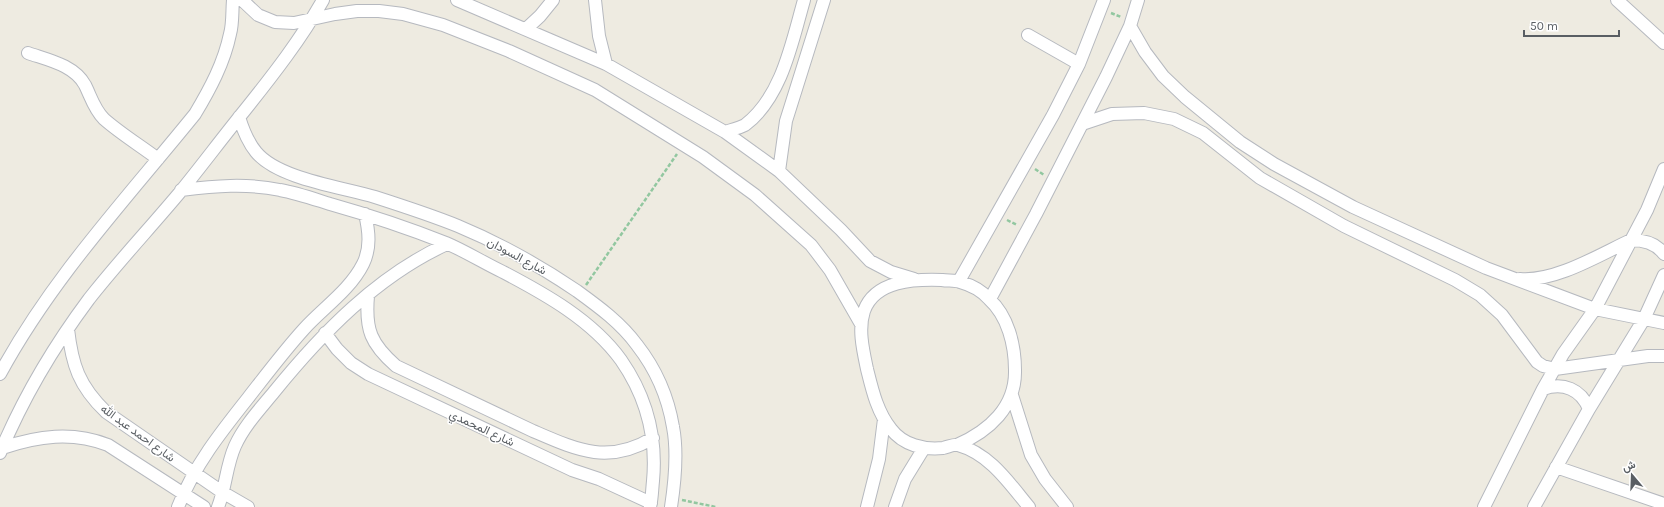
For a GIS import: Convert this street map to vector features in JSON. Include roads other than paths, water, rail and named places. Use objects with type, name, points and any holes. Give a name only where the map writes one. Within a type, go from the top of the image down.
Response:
[{"type":"street","points":[[0,374],[30,324],[82,250],[194,114],[209,91],[221,65],[231,33],[233,0]]},
{"type":"street","points":[[242,0],[258,15],[276,22],[294,23],[313,18],[357,11],[379,11],[403,14],[443,25],[509,51],[595,90],[703,156],[755,195],[811,245],[830,270],[861,324]]},
{"type":"street","points":[[1,450],[44,367],[68,329],[112,271],[181,190],[272,77],[324,0]]},
{"type":"street","points":[[457,0],[606,64],[724,132],[778,171],[870,261],[891,272],[917,280]]},
{"type":"street","points":[[526,29],[553,0]]},
{"type":"street","points":[[596,0],[599,36],[606,64]]},
{"type":"street","points":[[724,132],[744,126],[760,110],[773,92],[790,48],[804,0]]},
{"type":"street","points":[[778,171],[786,121],[824,0]]},
{"type":"street","points":[[990,299],[1082,124],[1130,23],[1138,0]]},
{"type":"street","points":[[1617,0],[1664,43]]},
{"type":"street","points":[[959,281],[1026,164],[1079,64],[1103,5]]},
{"type":"street","points":[[1130,23],[1145,52],[1163,76],[1184,97],[1240,142],[1269,160],[1353,207],[1461,258],[1544,291],[1595,309],[1664,323]]},
{"type":"street","points":[[1028,35],[1079,64]]},
{"type":"street","points":[[28,53],[75,72],[86,86],[95,108],[104,119],[158,159]]},
{"type":"street","points":[[1082,124],[1112,114],[1144,113],[1174,119],[1203,133],[1260,178],[1344,226],[1455,280],[1480,296],[1502,315],[1537,362],[1543,366],[1554,369],[1648,356],[1664,356]]},
{"type":"street","name":"شارع السودان","points":[[239,118],[245,136],[257,153],[272,166],[291,174],[374,197],[458,226],[489,240],[542,269],[580,294],[616,322],[637,344],[654,370],[666,397],[673,427],[676,457],[671,502]]},
{"type":"street","points":[[1484,507],[1554,369],[1595,309],[1647,210],[1664,169]]},
{"type":"street","name":"شارع السودان","points":[[181,190],[212,186],[256,186],[281,190],[365,214],[447,244],[532,287],[579,319],[600,337],[620,359],[636,383],[646,410],[653,438],[654,472],[650,505]]},
{"type":"street","points":[[178,507],[194,473],[213,442],[304,329],[354,278],[363,264],[368,248],[369,230],[365,214]]},
{"type":"street","points":[[1508,276],[1528,279],[1554,275],[1631,240],[1651,243],[1664,254]]},
{"type":"street","points":[[218,507],[230,456],[246,427],[287,376],[325,333],[404,266],[447,244]]},
{"type":"street","points":[[1662,279],[1664,295]]},
{"type":"street","points":[[1534,507],[1589,409],[1644,319],[1662,279]]},
{"type":"street","points":[[917,280],[959,281],[977,289],[990,299],[1003,318],[1011,336],[1015,356],[1015,376],[1012,395],[995,420],[971,439],[957,445],[935,449],[912,445],[891,430],[878,406],[867,369],[861,338],[861,324],[864,310],[872,298],[883,289],[897,284],[917,280]]},
{"type":"street","name":"شارع المحمدي","points":[[368,296],[366,316],[371,336],[381,353],[396,366],[553,440],[591,452],[607,454],[623,452],[639,447],[653,438]]},
{"type":"street","name":"شارع احمد عبد الله","points":[[68,329],[71,354],[80,378],[94,400],[106,412],[222,492],[248,507]]},
{"type":"street","name":"شارع المحمدي","points":[[325,333],[337,349],[351,363],[386,383],[572,470],[599,479],[650,505]]},
{"type":"street","points":[[1543,389],[1557,386],[1571,388],[1582,397],[1589,409]]},
{"type":"street","points":[[1012,395],[1031,456],[1045,479],[1067,507]]},
{"type":"street","points":[[867,507],[879,459],[884,419]]},
{"type":"street","name":"شارع احمد عبد الله","points":[[1,450],[41,437],[60,435],[94,439],[108,445],[204,507]]},
{"type":"street","points":[[957,445],[980,456],[992,465],[1029,507]]},
{"type":"street","points":[[895,507],[905,478],[924,448]]},
{"type":"street","points":[[1556,467],[1664,504]]}]
